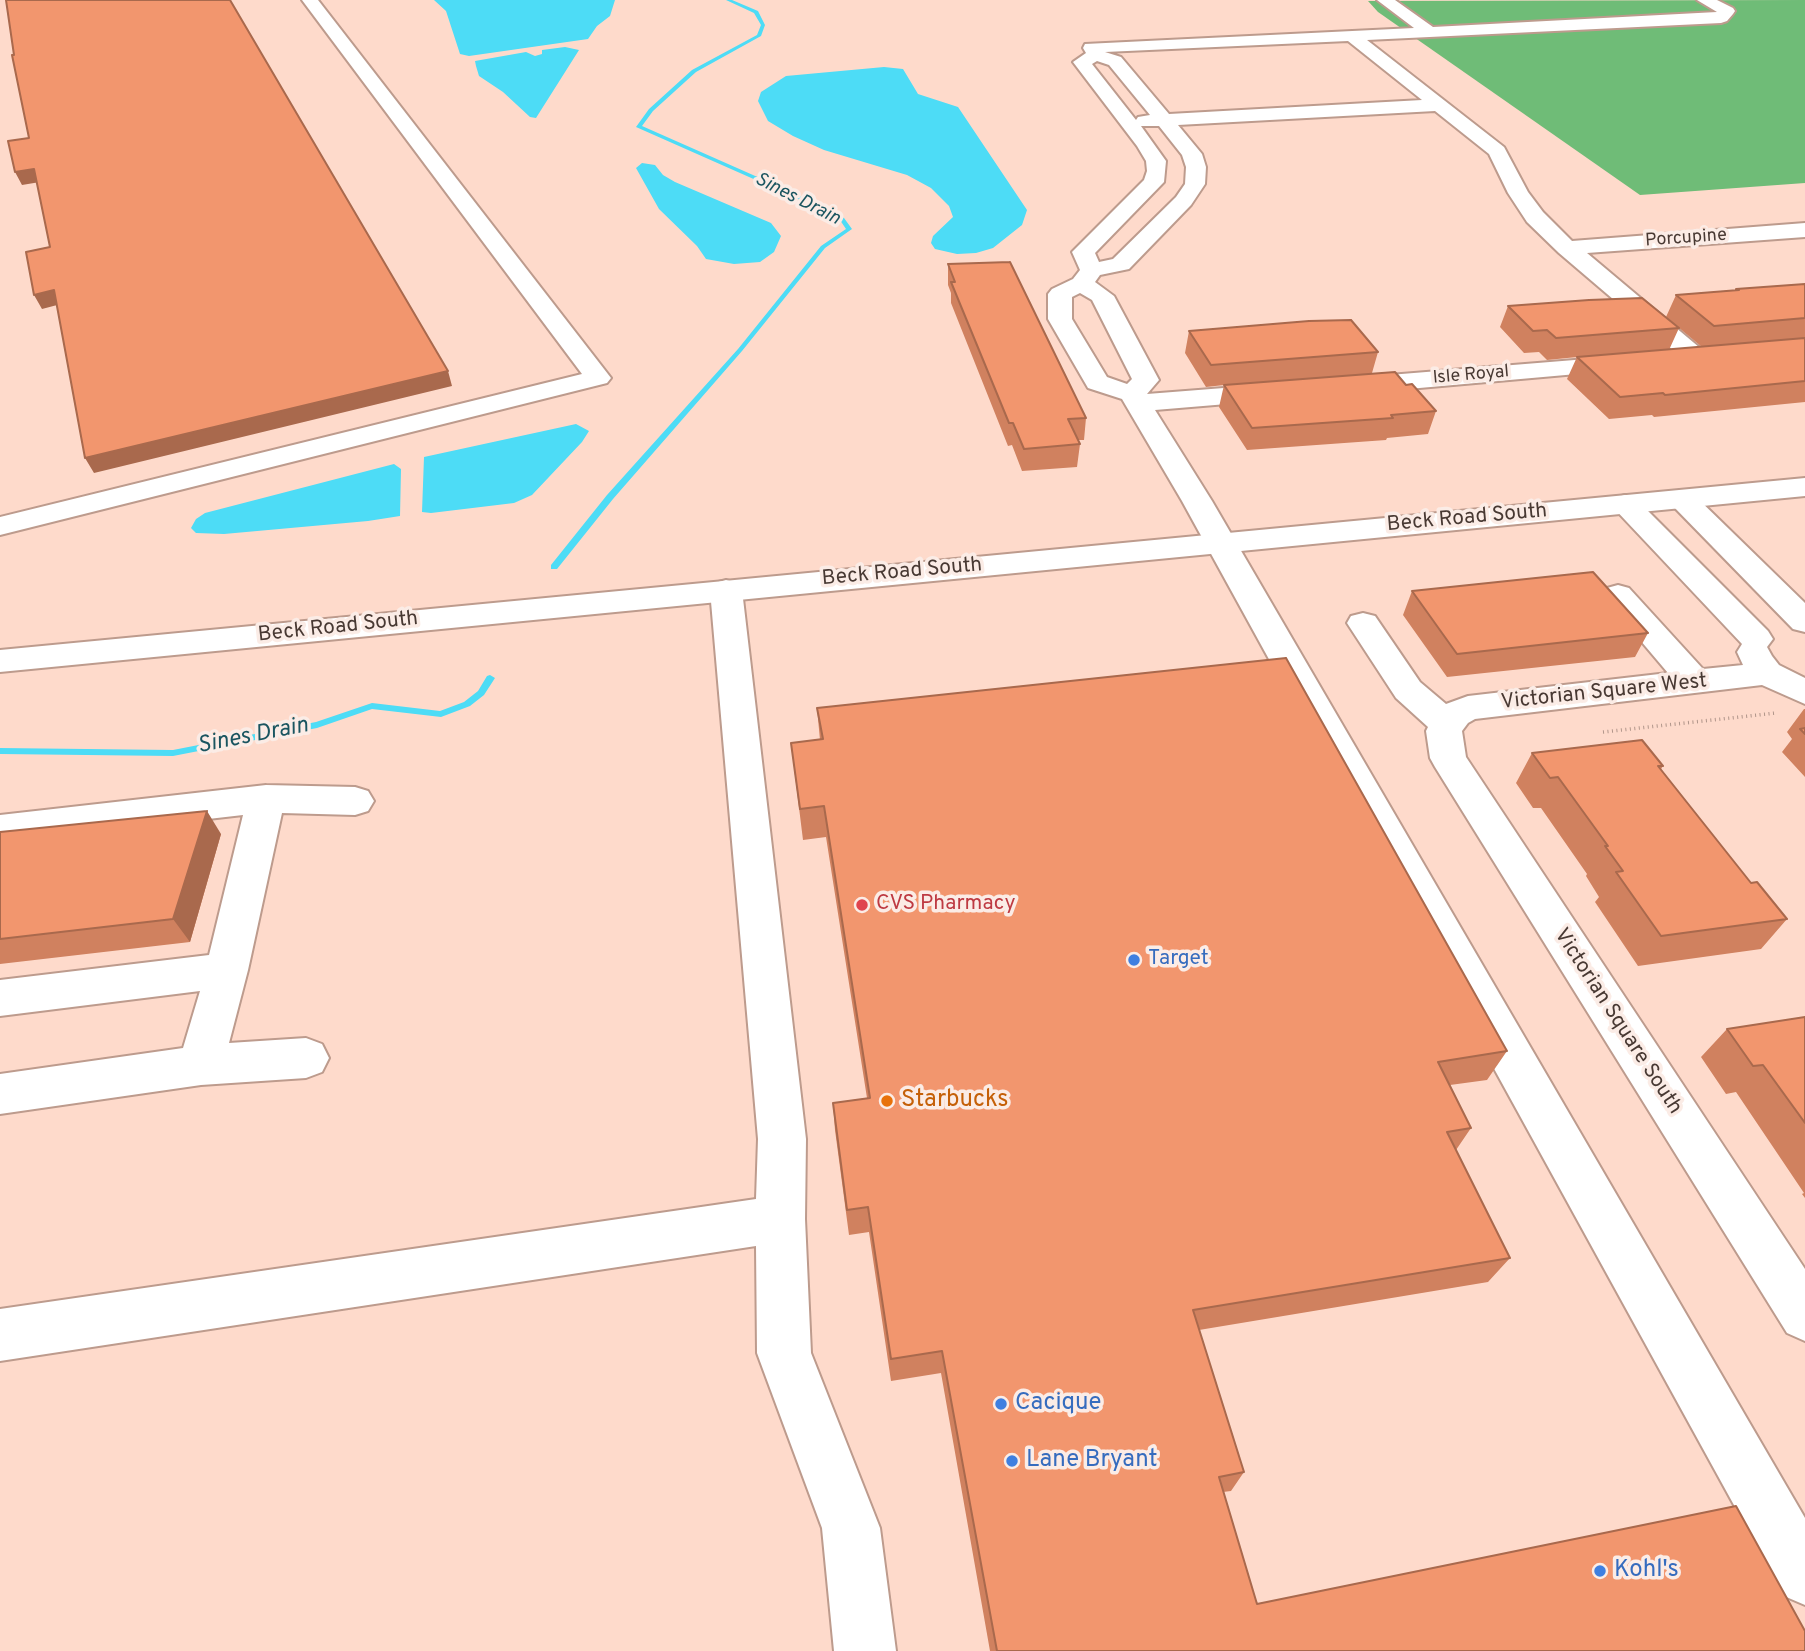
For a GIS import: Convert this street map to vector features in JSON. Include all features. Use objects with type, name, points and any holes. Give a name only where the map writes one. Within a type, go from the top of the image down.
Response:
[{"type":"street","points":[[0,526],[598,378],[310,0]]},
{"type":"street","points":[[1385,0],[1430,32]]},
{"type":"street","points":[[1135,399],[1146,380],[1102,296],[1086,277],[1083,252],[1154,182],[1156,161],[1082,62],[1093,52],[1721,18],[1727,11],[1705,0]]},
{"type":"street","points":[[1565,12],[1585,24]]},
{"type":"street","points":[[1352,36],[1497,151],[1518,193],[1535,218],[1697,358]]},
{"type":"street","points":[[1093,52],[1115,61],[1192,154],[1196,167],[1195,184],[1184,201],[1121,264],[1086,277],[1060,294],[1060,319],[1097,382],[1135,399],[1301,390]]},
{"type":"street","points":[[1128,122],[1437,105]]},
{"type":"street","name":"Porcupine","points":[[1567,248],[1805,230]]},
{"type":"street","name":"Isle Royal","points":[[1328,388],[1724,356]]},
{"type":"street","points":[[1135,399],[1222,543],[1805,1575]]},
{"type":"street","name":"Beck Road South","points":[[0,661],[1805,487]]},
{"type":"street","points":[[1682,499],[1805,622]]},
{"type":"street","points":[[1625,504],[1756,639]]},
{"type":"street","points":[[726,590],[782,1139],[780,1219],[784,1353],[851,1528],[865,1651]]},
{"type":"street","points":[[1618,595],[1696,683]]},
{"type":"street","points":[[1363,623],[1408,690],[1447,724]]},
{"type":"street","points":[[1795,702],[1784,684],[1767,673],[1756,659],[1754,648],[1756,639],[1764,633],[1779,629],[1805,630]]},
{"type":"street","name":"Victorian Square West","points":[[1447,724],[1455,714],[1468,708],[1767,673]]},
{"type":"street","name":"Victorian Square South","points":[[1447,724],[1444,731],[1448,758],[1805,1315]]},
{"type":"street","points":[[0,829],[266,799],[355,801]]},
{"type":"street","points":[[201,1065],[227,970],[266,799]]},
{"type":"street","points":[[0,998],[227,970]]},
{"type":"street","points":[[0,1094],[201,1065],[306,1058]]},
{"type":"street","points":[[0,1335],[780,1219]]},
{"type":"path","points":[[1603,732],[1795,702]]},
{"type":"green space","points":[[1805,0],[1805,183],[1640,195],[1378,12],[1368,1]]},
{"type":"water","points":[[434,0],[615,0],[610,16],[597,26],[588,39],[469,56],[460,54],[446,11]]},
{"type":"water","points":[[565,47],[579,50],[536,118],[530,117],[503,92],[479,76],[475,61],[526,52],[535,56],[542,54],[542,50]]},
{"type":"water","points":[[884,67],[903,69],[918,94],[958,107],[1027,210],[1022,225],[993,248],[976,253],[957,254],[935,249],[931,243],[933,236],[953,217],[949,206],[931,188],[907,175],[824,150],[793,136],[768,121],[758,101],[761,92],[786,76]]},
{"type":"water","points":[[642,163],[655,165],[663,175],[675,182],[771,223],[781,236],[774,252],[760,262],[734,264],[706,259],[697,246],[659,209],[636,168]]},
{"type":"water","points":[[576,424],[589,431],[532,495],[514,503],[422,512],[424,457]]},
{"type":"water","points":[[394,464],[401,469],[400,516],[224,534],[196,533],[191,528],[196,519],[205,513]]},
{"type":"building","points":[[6,0],[230,0],[448,371],[85,458],[54,290],[34,295],[26,252],[50,247],[34,169],[15,172],[8,141],[29,138],[12,55]]},
{"type":"building","points":[[1010,262],[1086,418],[1068,419],[1080,444],[1024,449],[1013,423],[1009,423],[951,282],[955,282],[948,264]]},
{"type":"building","points":[[1805,284],[1805,318],[1714,326],[1676,295],[1739,290],[1736,289]]},
{"type":"building","points":[[1642,298],[1679,328],[1556,338],[1547,330],[1533,331],[1508,306],[1589,300]]},
{"type":"building","points":[[1351,320],[1378,352],[1211,365],[1189,331],[1309,321]]},
{"type":"building","points":[[1805,338],[1805,381],[1665,395],[1620,397],[1577,357]]},
{"type":"building","points":[[1395,372],[1406,385],[1412,384],[1436,411],[1391,415],[1393,418],[1252,428],[1224,385]]},
{"type":"building","points":[[1593,572],[1648,633],[1457,654],[1412,591]]},
{"type":"building","name":"Target","points":[[1286,658],[1507,1051],[1438,1062],[1471,1128],[1447,1132],[1510,1258],[1193,1310],[1244,1472],[1219,1477],[1257,1604],[1736,1506],[1805,1631],[1805,1651],[997,1651],[942,1351],[891,1359],[868,1207],[847,1210],[833,1103],[870,1098],[824,806],[800,809],[791,743],[823,739],[817,708]]},
{"type":"building","points":[[1642,740],[1663,766],[1658,766],[1751,883],[1757,882],[1787,919],[1661,936],[1616,872],[1623,871],[1605,846],[1608,846],[1558,777],[1550,778],[1532,753]]},
{"type":"building","points":[[207,811],[173,919],[0,939],[0,832]]},
{"type":"building","points":[[1805,1017],[1805,1123],[1763,1065],[1753,1066],[1727,1029]]},
{"type":"waterway","name":"Sines Drain","points":[[554,567],[610,497],[740,350],[823,247],[849,229],[842,219],[794,195],[639,127],[651,110],[694,71],[759,36],[763,25],[756,12],[728,0]]},
{"type":"waterway","name":"Sines Drain","points":[[0,751],[173,753],[317,725],[372,706],[441,714],[467,704],[481,693],[490,678]]},
{"type":"place","name":"CVS Pharmacy","points":[[862,905]]},
{"type":"place","name":"Target","points":[[1134,960]]},
{"type":"place","name":"Starbucks","points":[[887,1101]]},
{"type":"place","name":"Cacique","points":[[1001,1404]]},
{"type":"place","name":"Lane Bryant","points":[[1012,1461]]},
{"type":"place","name":"Kohl's","points":[[1600,1571]]}]
